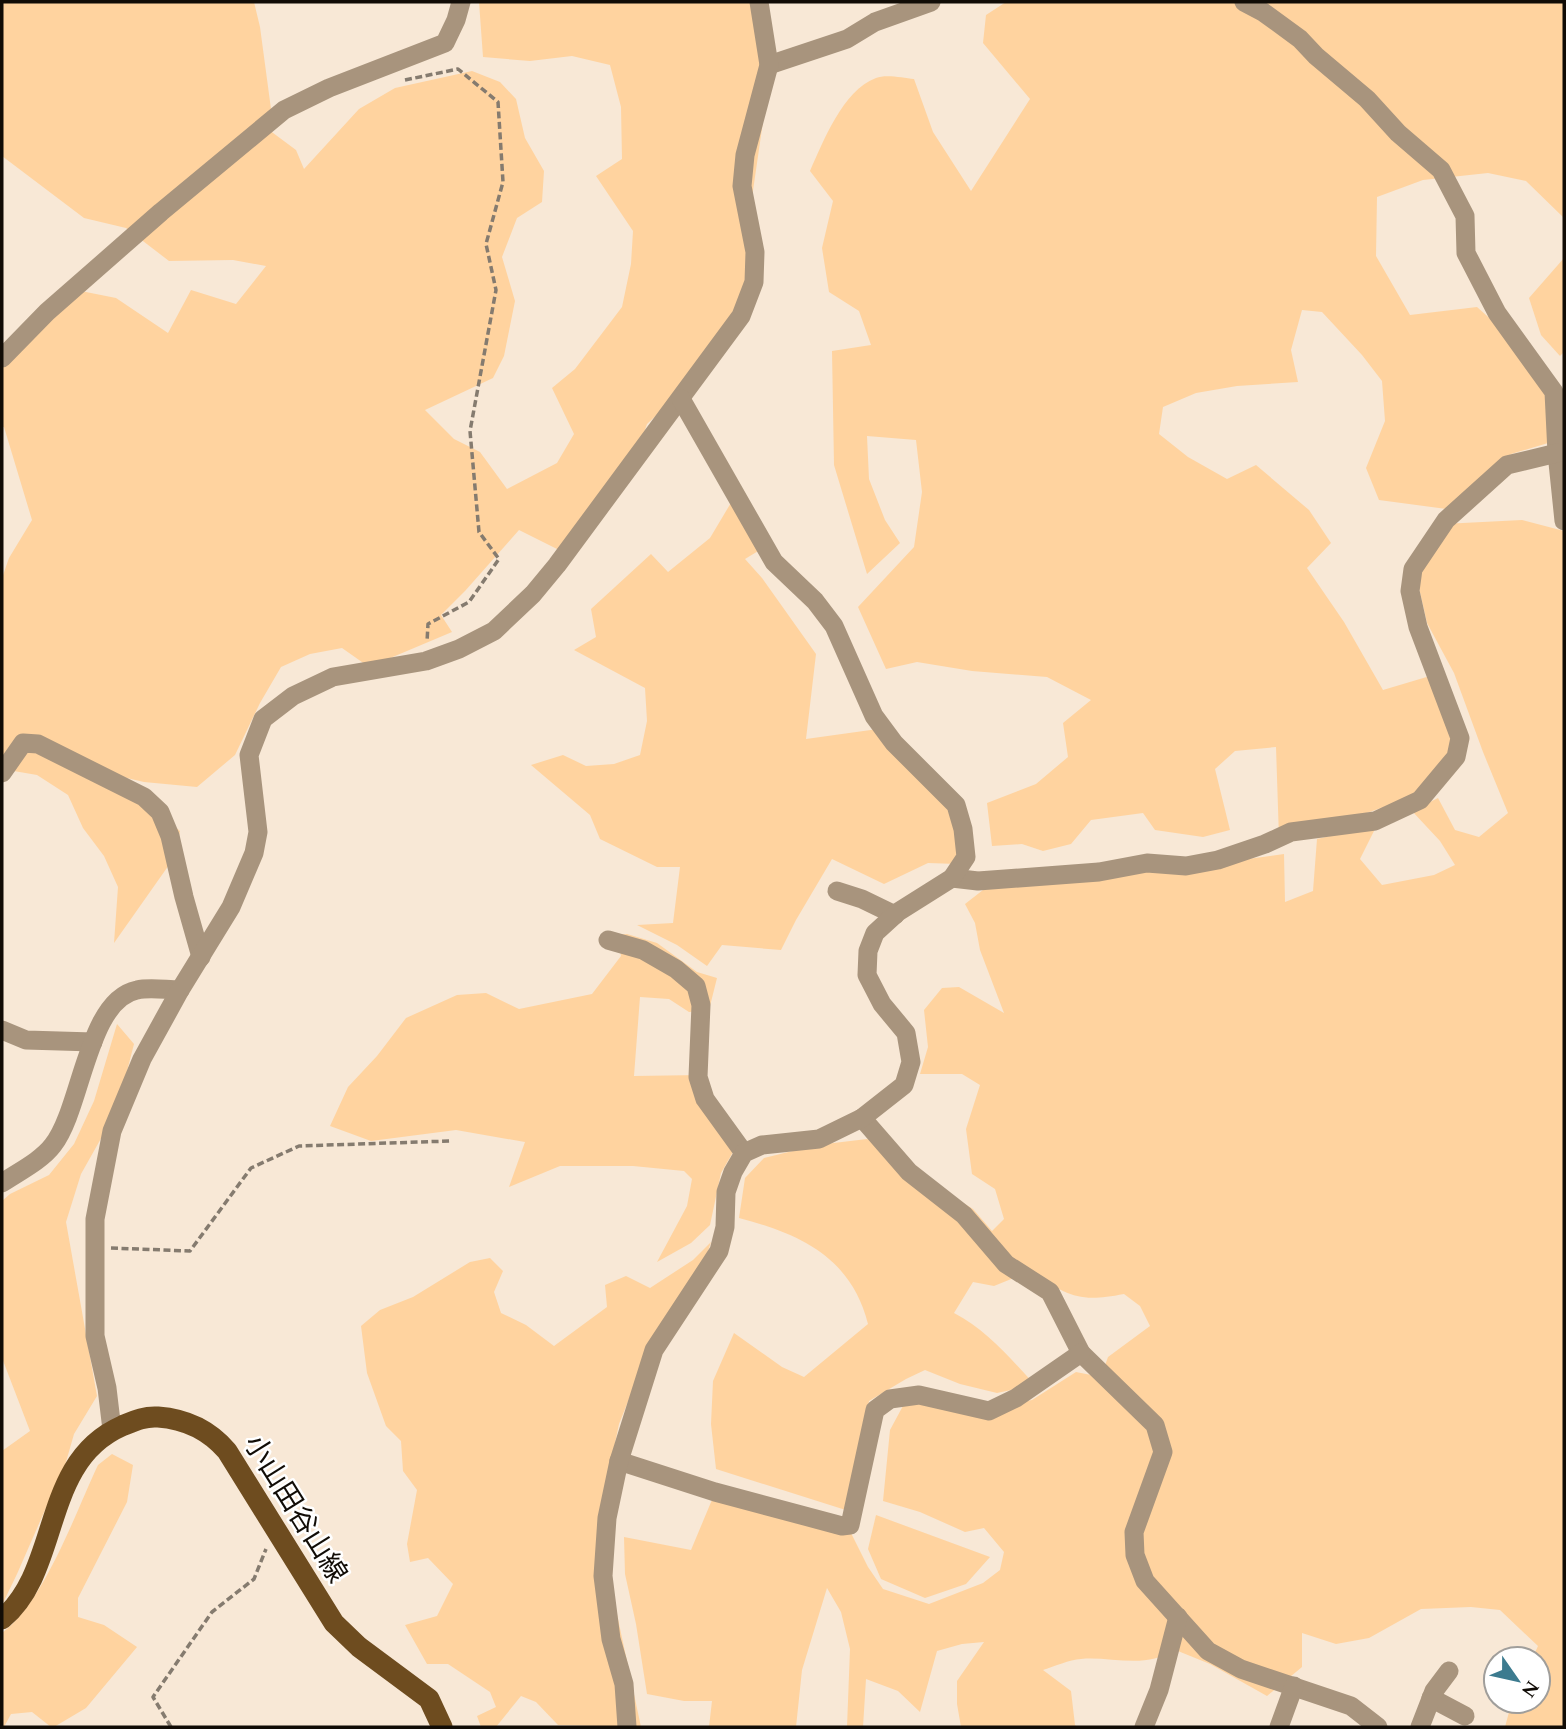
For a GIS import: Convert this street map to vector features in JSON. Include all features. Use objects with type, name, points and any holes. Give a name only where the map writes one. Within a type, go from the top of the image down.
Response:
[{"type":"main road","name":"小山田谷山線","points":[[2,1619],[22,1598],[29,1586],[54,1513],[74,1469],[99,1440],[113,1430],[140,1418],[169,1418],[197,1427],[217,1439],[228,1451],[334,1623],[359,1647],[429,1699],[442,1727]]},
{"type":"street","points":[[2,358],[47,312],[161,212],[284,110],[340,83],[445,43],[461,2]]},
{"type":"street","points":[[113,1430],[95,1336],[95,1219],[112,1131],[142,1059],[231,907],[254,853],[258,832],[248,755],[263,719],[293,696],[333,677],[426,661],[459,649],[494,631],[533,594],[741,316],[754,282],[755,252],[742,186],[745,155],[769,65],[759,2]]},
{"type":"street","points":[[769,65],[847,39],[875,22],[932,2]]},
{"type":"street","points":[[1244,2],[1300,39],[1367,99],[1398,133],[1441,170],[1465,216],[1466,253],[1478,277],[1497,313],[1554,393],[1564,521]]},
{"type":"street","points":[[626,1727],[624,1684],[611,1639],[603,1576],[607,1518],[619,1461],[654,1350],[719,1251],[725,1227],[726,1192],[744,1153],[762,1145],[819,1139],[862,1118],[904,1085],[911,1062],[906,1033],[882,1004],[867,975],[868,951],[875,933],[895,915],[952,878],[966,857],[963,829],[956,805],[894,743],[874,716],[834,626],[815,601],[774,562],[681,399]]},
{"type":"street","points":[[952,878],[978,881],[1099,872],[1147,863],[1186,866],[1218,860],[1291,832],[1375,821],[1420,800],[1456,757],[1460,738],[1418,627],[1410,591],[1413,569],[1446,520],[1507,465],[1557,453]]},
{"type":"street","points":[[2,773],[23,743],[38,744],[144,797],[160,812],[170,836],[201,957]]},
{"type":"street","points":[[837,891],[862,899],[895,915]]},
{"type":"street","points":[[608,940],[643,950],[676,969],[696,986],[702,1005],[698,1077],[705,1099],[744,1153]]},
{"type":"street","points":[[2,1183],[52,1146],[68,1118],[102,1017],[119,999],[136,990],[180,990]]},
{"type":"street","points":[[2,1030],[26,1040],[93,1042]]},
{"type":"street","points":[[862,1118],[909,1172],[964,1215],[1006,1264],[1050,1292],[1082,1353],[1155,1425],[1163,1452],[1135,1532],[1135,1555],[1145,1581],[1208,1651],[1241,1669],[1351,1706],[1378,1727]]},
{"type":"street","points":[[619,1461],[715,1492],[842,1526],[850,1525],[875,1410],[890,1399],[919,1395],[989,1410],[1016,1398],[1082,1353]]},
{"type":"street","points":[[1144,1727],[1159,1690],[1178,1617]]},
{"type":"street","points":[[1420,1727],[1431,1698],[1449,1671]]},
{"type":"street","points":[[1279,1727],[1294,1686]]},
{"type":"street","points":[[1431,1698],[1465,1716]]},
{"type":"path","points":[[398,82],[458,69],[498,102],[503,182],[486,244],[496,290],[470,431],[479,532],[499,559],[469,602],[428,624],[426,661]]},
{"type":"path","points":[[95,1247],[190,1251],[251,1168],[299,1146],[450,1141]]},
{"type":"path","points":[[172,1727],[153,1697],[212,1612],[254,1579],[274,1527]]},
{"type":"shaded area","points":[[2,2],[254,2],[271,109],[261,124],[296,150],[304,169],[359,109],[395,88],[472,71],[500,82],[516,99],[525,138],[544,171],[542,202],[517,218],[502,257],[515,301],[504,356],[493,378],[425,410],[454,439],[480,452],[507,489],[557,463],[574,434],[552,388],[575,369],[622,307],[631,264],[633,231],[596,176],[622,159],[621,107],[610,65],[572,56],[530,61],[483,57],[479,2],[754,2],[766,101],[747,232],[750,289],[700,374],[647,424],[631,471],[559,550],[519,530],[441,615],[452,632],[369,667],[342,648],[310,654],[281,667],[235,755],[197,787],[144,782],[114,775],[180,831],[176,855],[114,943],[118,887],[104,856],[83,828],[68,795],[37,775],[8,770],[2,780],[2,578],[9,558],[32,520],[2,427],[2,367],[76,290],[116,298],[168,333],[191,290],[236,304],[266,266],[233,260],[169,261],[126,228],[84,218],[2,156]]},
{"type":"shaded area","points":[[1006,2],[1564,2],[1564,218],[1526,181],[1488,173],[1423,180],[1377,197],[1376,256],[1410,315],[1477,307],[1514,340],[1541,379],[1558,440],[1511,454],[1454,510],[1379,500],[1366,468],[1385,421],[1382,381],[1322,312],[1302,310],[1291,350],[1298,382],[1237,386],[1196,393],[1163,407],[1159,434],[1188,457],[1227,479],[1256,465],[1309,510],[1331,543],[1307,568],[1344,622],[1383,690],[1440,673],[1457,722],[1443,775],[1401,801],[1335,824],[1279,838],[1276,747],[1235,751],[1215,769],[1230,830],[1203,837],[1155,830],[1143,813],[1091,820],[1071,844],[1043,851],[1022,844],[992,846],[987,803],[1036,784],[1068,757],[1063,723],[1091,700],[1047,677],[972,671],[917,662],[886,669],[858,607],[914,547],[922,492],[916,440],[867,436],[869,479],[885,520],[900,543],[867,574],[834,465],[832,351],[871,345],[859,311],[829,292],[822,248],[833,201],[810,171],[836,118],[854,94],[864,84],[876,78],[900,77],[914,79],[933,132],[971,191],[1030,99],[983,43],[986,15]]},
{"type":"shaded area","points":[[1564,258],[1564,352],[1560,356],[1541,335],[1529,298]]},
{"type":"shaded area","points":[[738,491],[770,544],[745,559],[762,578],[816,654],[806,739],[885,728],[963,809],[957,864],[928,863],[884,884],[832,859],[781,950],[722,945],[707,966],[677,945],[637,925],[673,923],[680,867],[657,867],[600,839],[590,815],[531,765],[563,755],[586,766],[614,764],[640,755],[647,721],[645,688],[574,650],[596,637],[591,609],[651,554],[668,572],[710,538]]},
{"type":"shaded area","points":[[1522,520],[1564,531],[1564,1727],[1505,1727],[1508,1715],[1552,1715],[1552,1645],[1537,1645],[1500,1610],[1471,1607],[1421,1609],[1369,1638],[1336,1644],[1302,1633],[1302,1667],[1267,1696],[1210,1664],[1173,1649],[1153,1659],[1141,1661],[1081,1659],[1043,1670],[1071,1691],[1077,1727],[961,1727],[957,1681],[984,1642],[962,1644],[937,1651],[920,1712],[898,1691],[866,1679],[863,1727],[847,1727],[850,1649],[841,1612],[827,1588],[802,1670],[796,1727],[709,1727],[712,1701],[684,1701],[647,1694],[625,1574],[624,1537],[691,1550],[714,1495],[851,1533],[868,1567],[883,1589],[929,1604],[983,1583],[1000,1570],[1004,1552],[984,1528],[965,1532],[920,1512],[883,1501],[890,1430],[904,1404],[935,1400],[989,1409],[1032,1400],[1076,1372],[1101,1377],[1108,1357],[1150,1326],[1140,1306],[1124,1294],[1095,1298],[1074,1295],[1031,1271],[994,1286],[973,1282],[954,1313],[988,1336],[1035,1385],[997,1393],[960,1384],[925,1370],[869,1401],[852,1512],[716,1469],[711,1424],[713,1381],[734,1333],[782,1367],[804,1377],[868,1324],[860,1301],[836,1265],[802,1241],[739,1218],[745,1178],[764,1158],[817,1145],[867,1139],[884,1146],[929,1182],[973,1209],[992,1231],[1004,1219],[995,1189],[972,1174],[966,1129],[980,1085],[962,1074],[920,1074],[928,1047],[924,1010],[942,988],[959,987],[1004,1013],[980,950],[975,923],[965,904],[1001,876],[1240,860],[1284,854],[1285,902],[1313,891],[1317,839],[1377,825],[1360,859],[1382,885],[1434,875],[1455,865],[1440,841],[1412,811],[1438,798],[1455,830],[1479,837],[1508,813],[1454,673],[1427,623],[1417,579],[1443,524]]},
{"type":"shaded area","points":[[627,934],[657,943],[697,972],[717,978],[709,1010],[689,1012],[669,999],[640,997],[634,1076],[701,1075],[733,1152],[721,1173],[710,1225],[691,1243],[657,1262],[687,1206],[692,1179],[684,1171],[633,1166],[560,1166],[509,1187],[525,1142],[456,1130],[371,1141],[330,1126],[348,1087],[377,1056],[406,1018],[457,995],[486,993],[519,1009],[592,994],[621,956],[617,935]]},
{"type":"shaded area","points":[[117,1024],[134,1044],[117,1110],[81,1174],[66,1222],[97,1396],[74,1434],[66,1462],[2,1605],[2,1451],[30,1431],[2,1358],[2,1201],[10,1194],[49,1175],[74,1144],[94,1101]]},
{"type":"shaded area","points":[[711,1242],[697,1284],[651,1344],[619,1424],[598,1525],[641,1727],[558,1725],[536,1702],[521,1696],[496,1727],[481,1727],[477,1716],[496,1707],[490,1692],[448,1664],[427,1664],[405,1625],[437,1616],[453,1584],[428,1558],[410,1562],[407,1544],[417,1490],[403,1471],[401,1441],[386,1426],[367,1373],[361,1326],[380,1310],[413,1297],[470,1262],[490,1258],[503,1271],[494,1292],[501,1313],[526,1325],[554,1346],[607,1307],[605,1285],[626,1276],[650,1288],[693,1260]]},
{"type":"shaded area","points":[[112,1454],[133,1465],[127,1502],[78,1598],[78,1617],[104,1625],[137,1647],[86,1708],[54,1727],[32,1712],[11,1714],[2,1727],[2,1633],[17,1619],[45,1579],[98,1465]]},
{"type":"shaded area","points":[[876,1515],[990,1557],[966,1584],[925,1598],[881,1579],[868,1549]]}]
